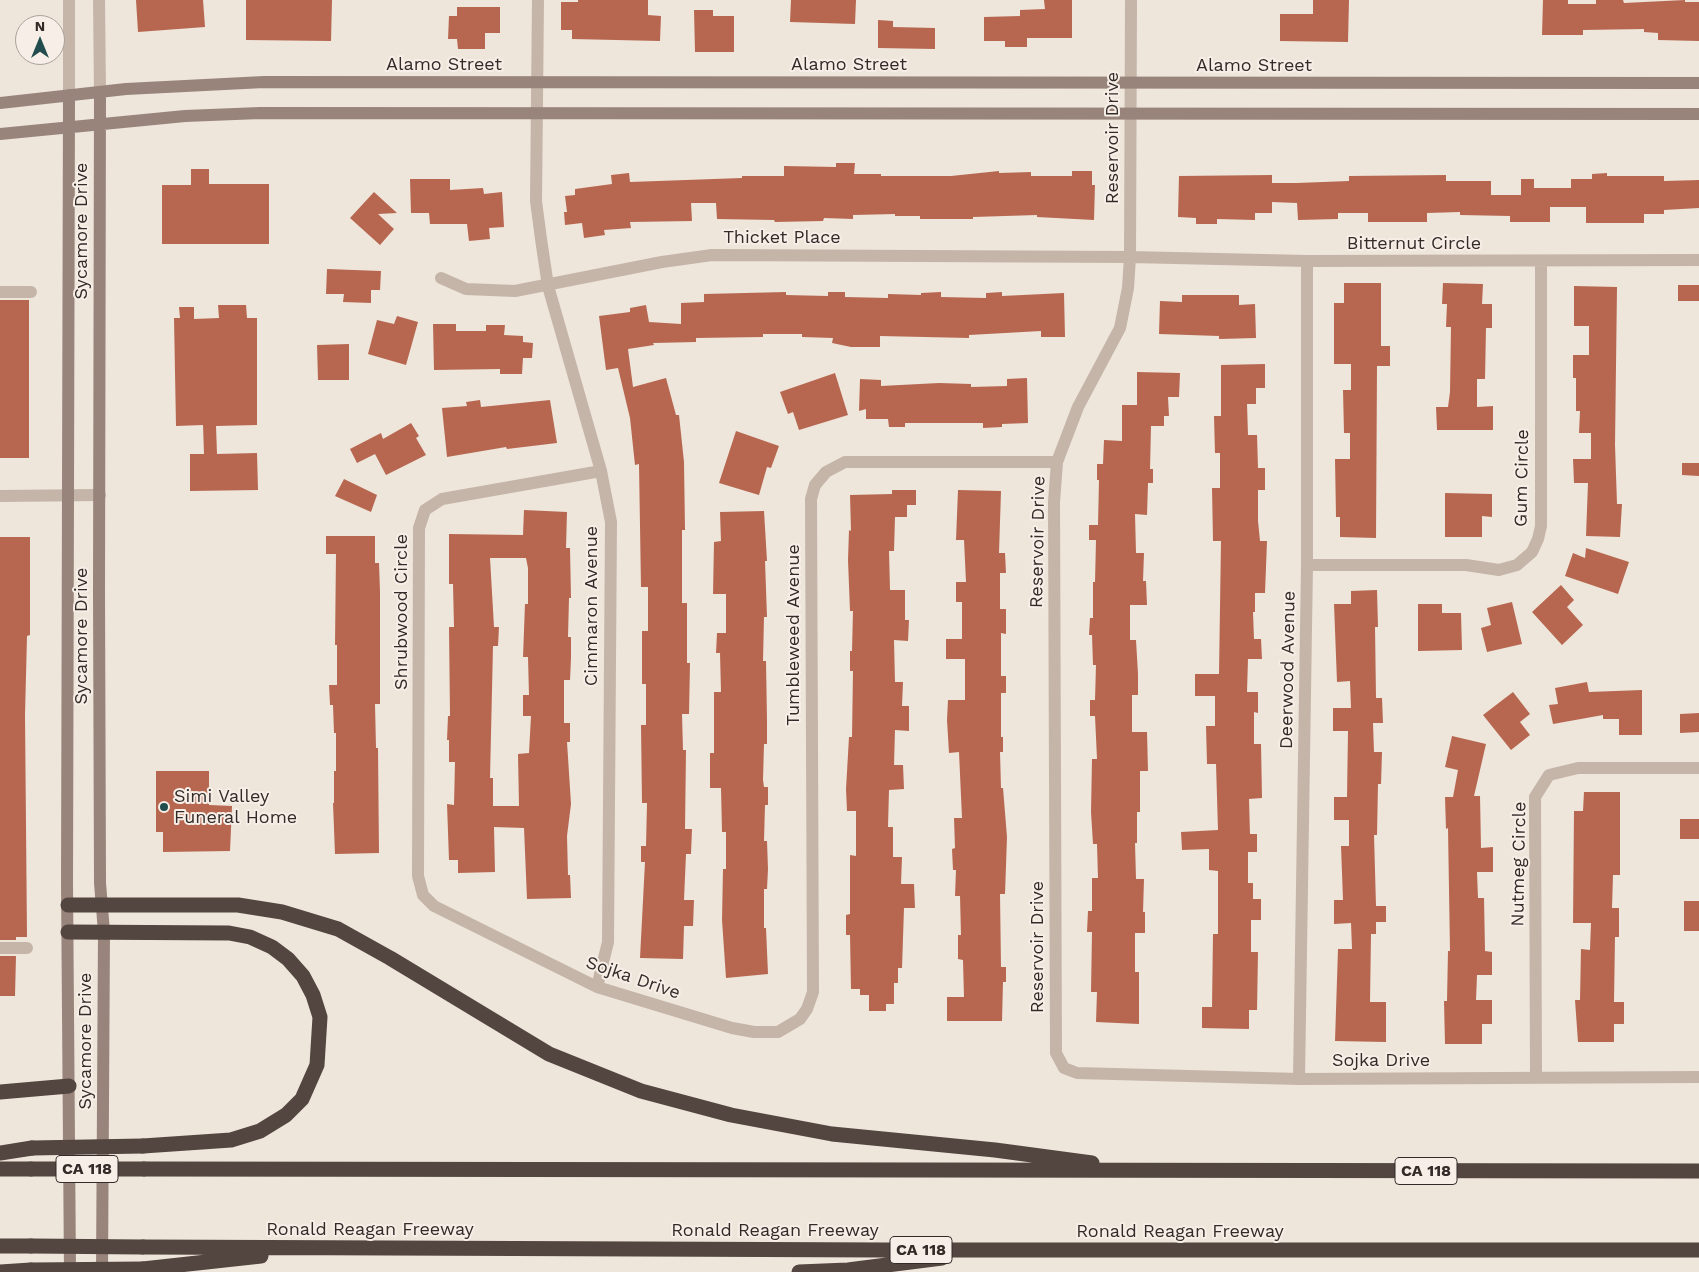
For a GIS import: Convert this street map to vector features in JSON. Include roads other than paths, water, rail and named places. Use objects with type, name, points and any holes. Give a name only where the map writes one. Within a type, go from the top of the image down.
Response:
[{"type":"highway","points":[[68,904],[238,905],[282,912],[338,929],[390,958],[549,1054],[641,1091],[730,1115],[832,1134],[996,1150],[1153,1171]]},
{"type":"highway","points":[[0,1153],[32,1148],[143,1146],[231,1140],[260,1131],[286,1115],[302,1099],[317,1065],[320,1017],[313,995],[303,976],[272,947],[250,937],[230,933],[68,932]]},
{"type":"highway","points":[[0,1092],[69,1086]]},
{"type":"highway","name":"CA 118","points":[[0,1169],[1699,1171]]},
{"type":"highway","name":"Ronald Reagan Freeway","points":[[0,1246],[1009,1250],[1699,1250]]},
{"type":"highway","points":[[0,1272],[143,1269],[328,1248]]},
{"type":"highway","points":[[799,1272],[848,1270],[1009,1250]]},
{"type":"main road","name":"Alamo Street","points":[[0,103],[100,92],[189,85],[264,82],[1699,83]]},
{"type":"main road","name":"Sycamore Drive","points":[[100,92],[99,761],[104,932],[102,1272]]},
{"type":"main road","name":"Sycamore Drive","points":[[69,95],[68,932],[70,1272]]},
{"type":"main road","points":[[0,134],[185,116],[260,113],[1699,114]]},
{"type":"street","name":"Sycamore Drive","points":[[69,0],[69,95]]},
{"type":"street","name":"Sycamore Drive","points":[[99,0],[100,92]]},
{"type":"street","name":"Cimmaron Avenue","points":[[538,0],[536,200],[548,286],[601,471],[611,522],[608,942],[597,987]]},
{"type":"street","name":"Reservoir Drive","points":[[1064,1068],[1056,1053],[1054,502],[1057,462],[1078,407],[1120,328],[1128,288],[1130,257],[1131,0]]},
{"type":"street","name":"Thicket Place","points":[[440,278],[466,289],[515,291],[662,262],[712,255],[1130,257]]},
{"type":"street","name":"Bitternut Circle","points":[[1130,257],[1307,261],[1699,260]]},
{"type":"street","name":"Deerwood Avenue","points":[[1299,1079],[1307,565],[1307,261]]},
{"type":"street","name":"Gum Circle","points":[[1307,565],[1466,565],[1499,570],[1517,565],[1532,552],[1538,539],[1540,526],[1540,261]]},
{"type":"street","points":[[0,292],[31,292]]},
{"type":"street","name":"Tumbleweed Avenue","points":[[790,1027],[807,1010],[813,992],[811,499],[815,484],[826,472],[845,462],[1057,462]]},
{"type":"street","name":"Shrubwood Circle","points":[[423,895],[418,876],[419,528],[426,510],[442,499],[601,471]]},
{"type":"street","points":[[0,496],[100,495]]},
{"type":"street","name":"Nutmeg Circle","points":[[1536,1077],[1535,797],[1549,775],[1578,768],[1699,768]]},
{"type":"street","name":"Sojka Drive","points":[[423,895],[434,906],[597,987],[754,1032],[778,1032],[790,1027]]},
{"type":"street","points":[[0,948],[27,948]]},
{"type":"street","name":"Sojka Drive","points":[[1064,1068],[1077,1073],[1299,1079],[1699,1076]]},
{"type":"place","name":"Simi Valley Funeral Home","points":[[164,807]]}]
